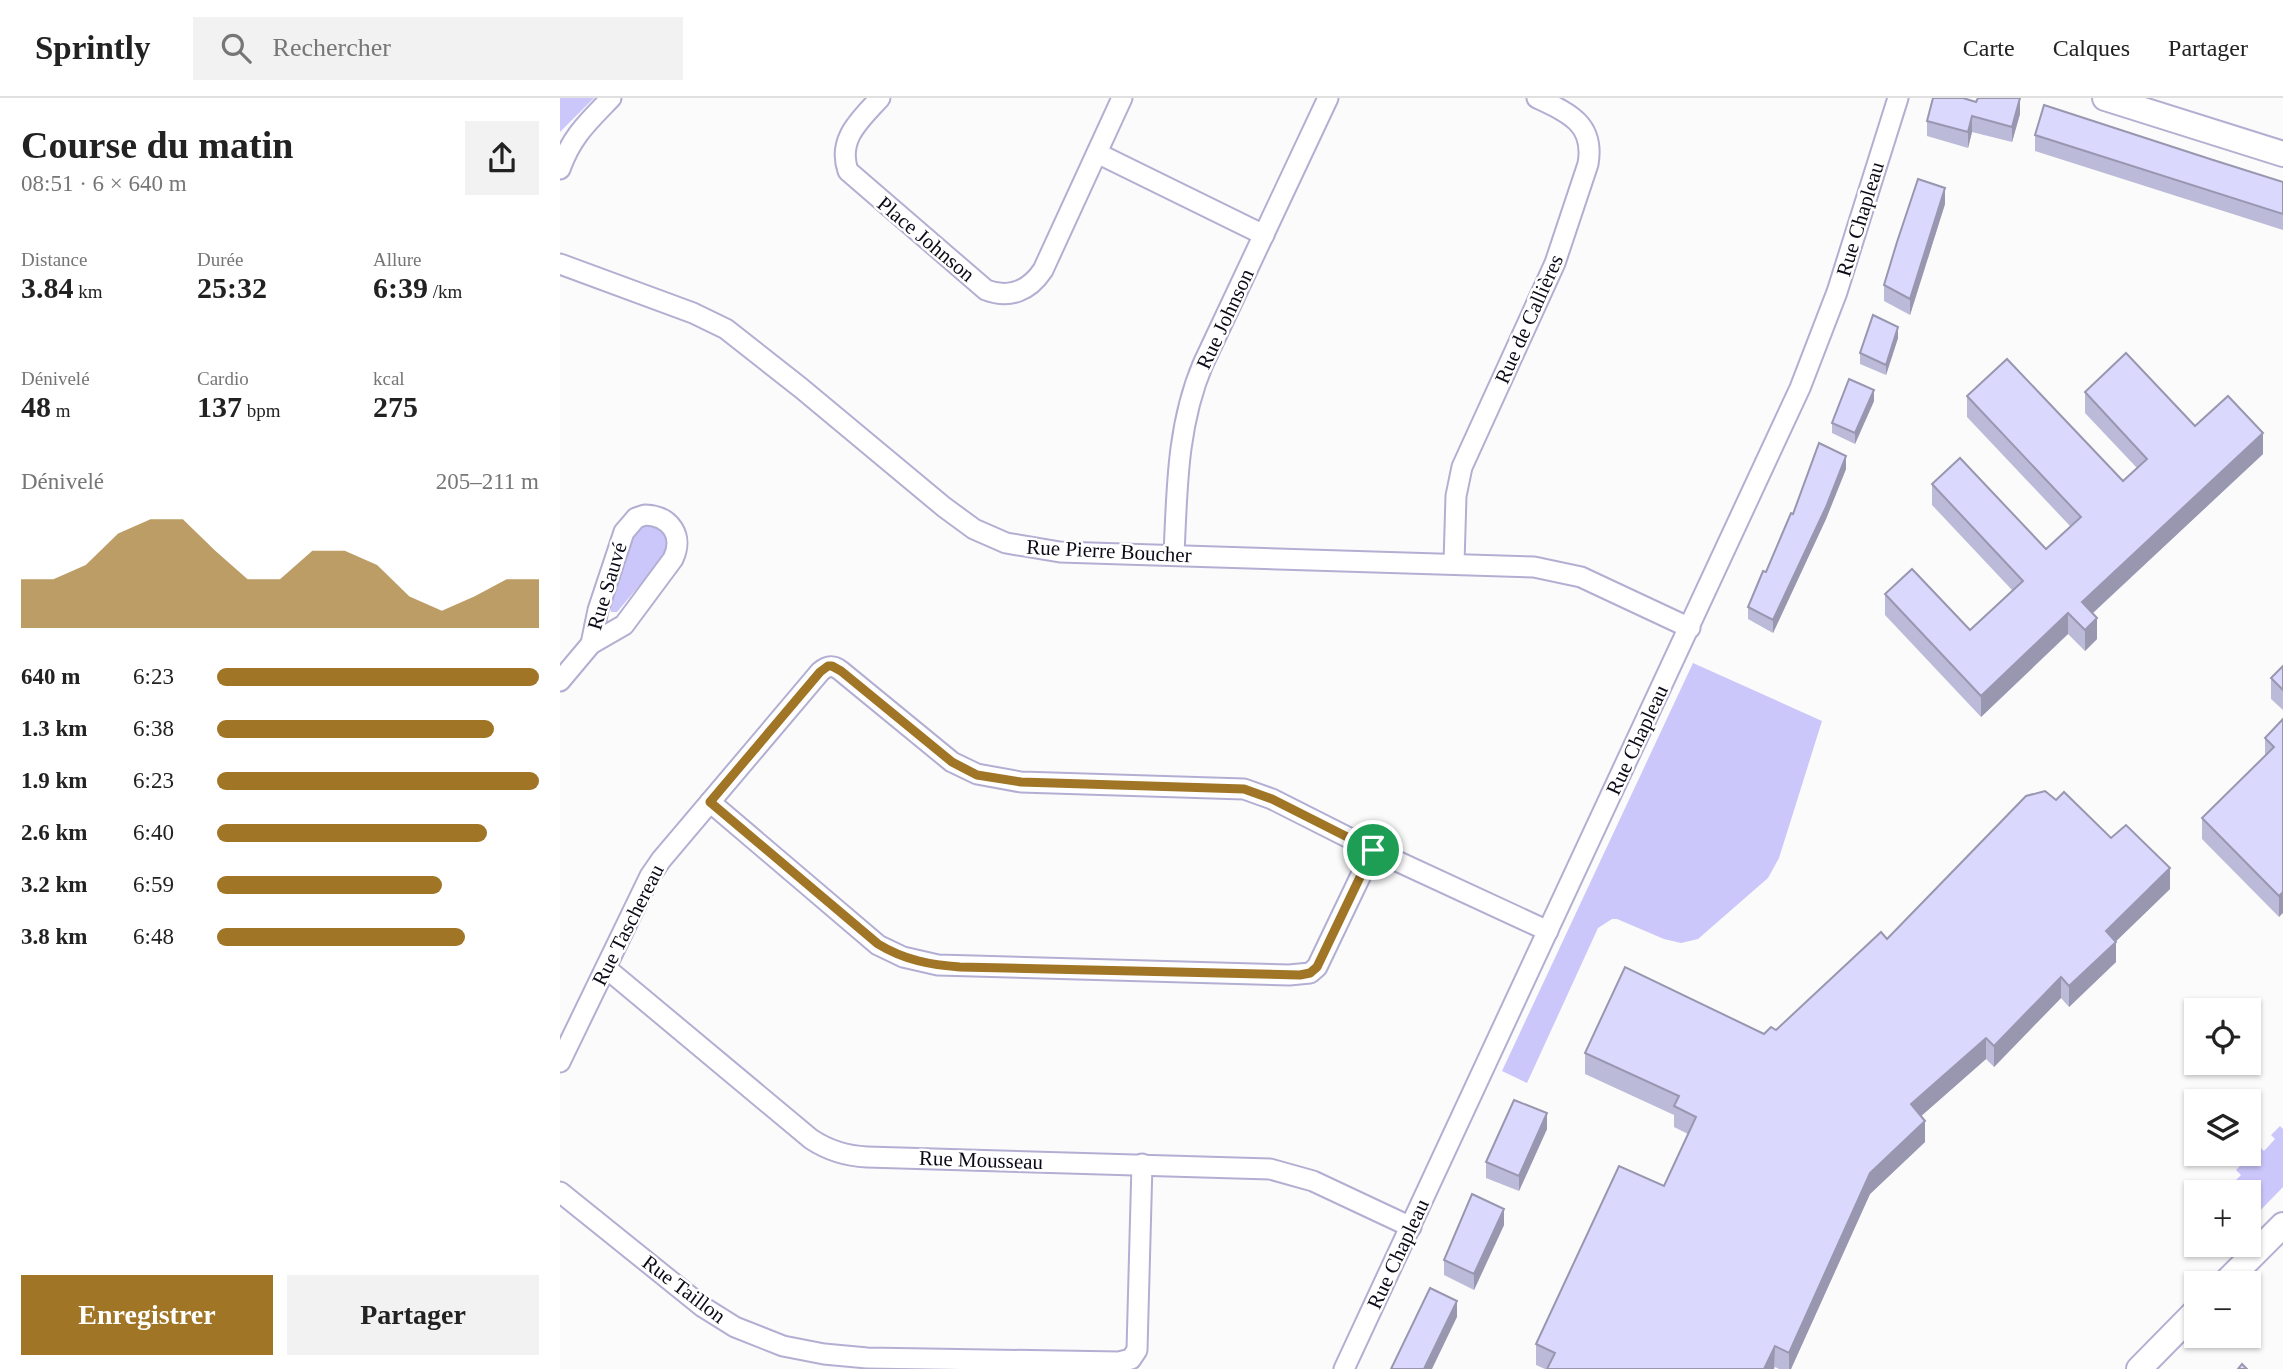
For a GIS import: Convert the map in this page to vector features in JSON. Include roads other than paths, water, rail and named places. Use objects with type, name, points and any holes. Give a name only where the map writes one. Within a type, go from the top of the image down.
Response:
[{"type":"street","points":[[560,169],[570,143],[611,98]]},
{"type":"street","name":"Place Johnson","points":[[880,98],[848,135],[845,153],[848,171],[986,289],[993,292],[1019,292],[1038,276],[1122,98]]},
{"type":"street","name":"Rue Johnson","points":[[1174,555],[1180,449],[1190,398],[1203,364],[1328,98]]},
{"type":"street","name":"Rue de Callières","points":[[1454,563],[1456,496],[1462,467],[1555,263],[1588,164],[1590,148],[1580,123],[1566,112],[1537,98]]},
{"type":"street","name":"Rue Chapleau","points":[[1344,1369],[1813,359],[1898,98]]},
{"type":"street","points":[[2105,98],[2283,154]]},
{"type":"street","points":[[1097,153],[1264,235]]},
{"type":"street","name":"Rue Pierre Boucher","points":[[560,264],[685,309],[726,329],[944,507],[989,537],[1024,548],[1050,551],[1534,567],[1581,577],[1690,628]]},
{"type":"street","name":"Rue Sauvé","points":[[560,681],[590,644],[624,625],[673,559],[678,542],[671,525],[664,519],[655,516],[636,518],[624,532],[598,610],[590,644]]},
{"type":"street","name":"Rue Taschereau","points":[[560,1062],[650,876],[820,672],[828,666],[832,666],[952,762],[977,775],[1021,782],[1244,789],[1272,799],[1373,850],[1548,931]]},
{"type":"street","points":[[710,802],[878,944],[903,957],[938,965],[1289,975],[1310,973],[1317,967],[1373,850]]},
{"type":"street","name":"Rue Mousseau","points":[[606,968],[811,1139],[829,1150],[867,1157],[1257,1167],[1313,1181],[1411,1227]]},
{"type":"street","name":"Rue Taillon","points":[[560,1192],[703,1307],[735,1327],[783,1346],[860,1358],[1119,1362],[1131,1359],[1137,1350],[1142,1164]]},
{"type":"street","points":[[2237,1271],[2283,1225]]},
{"type":"street","points":[[2139,1369],[2184,1323]]}]
